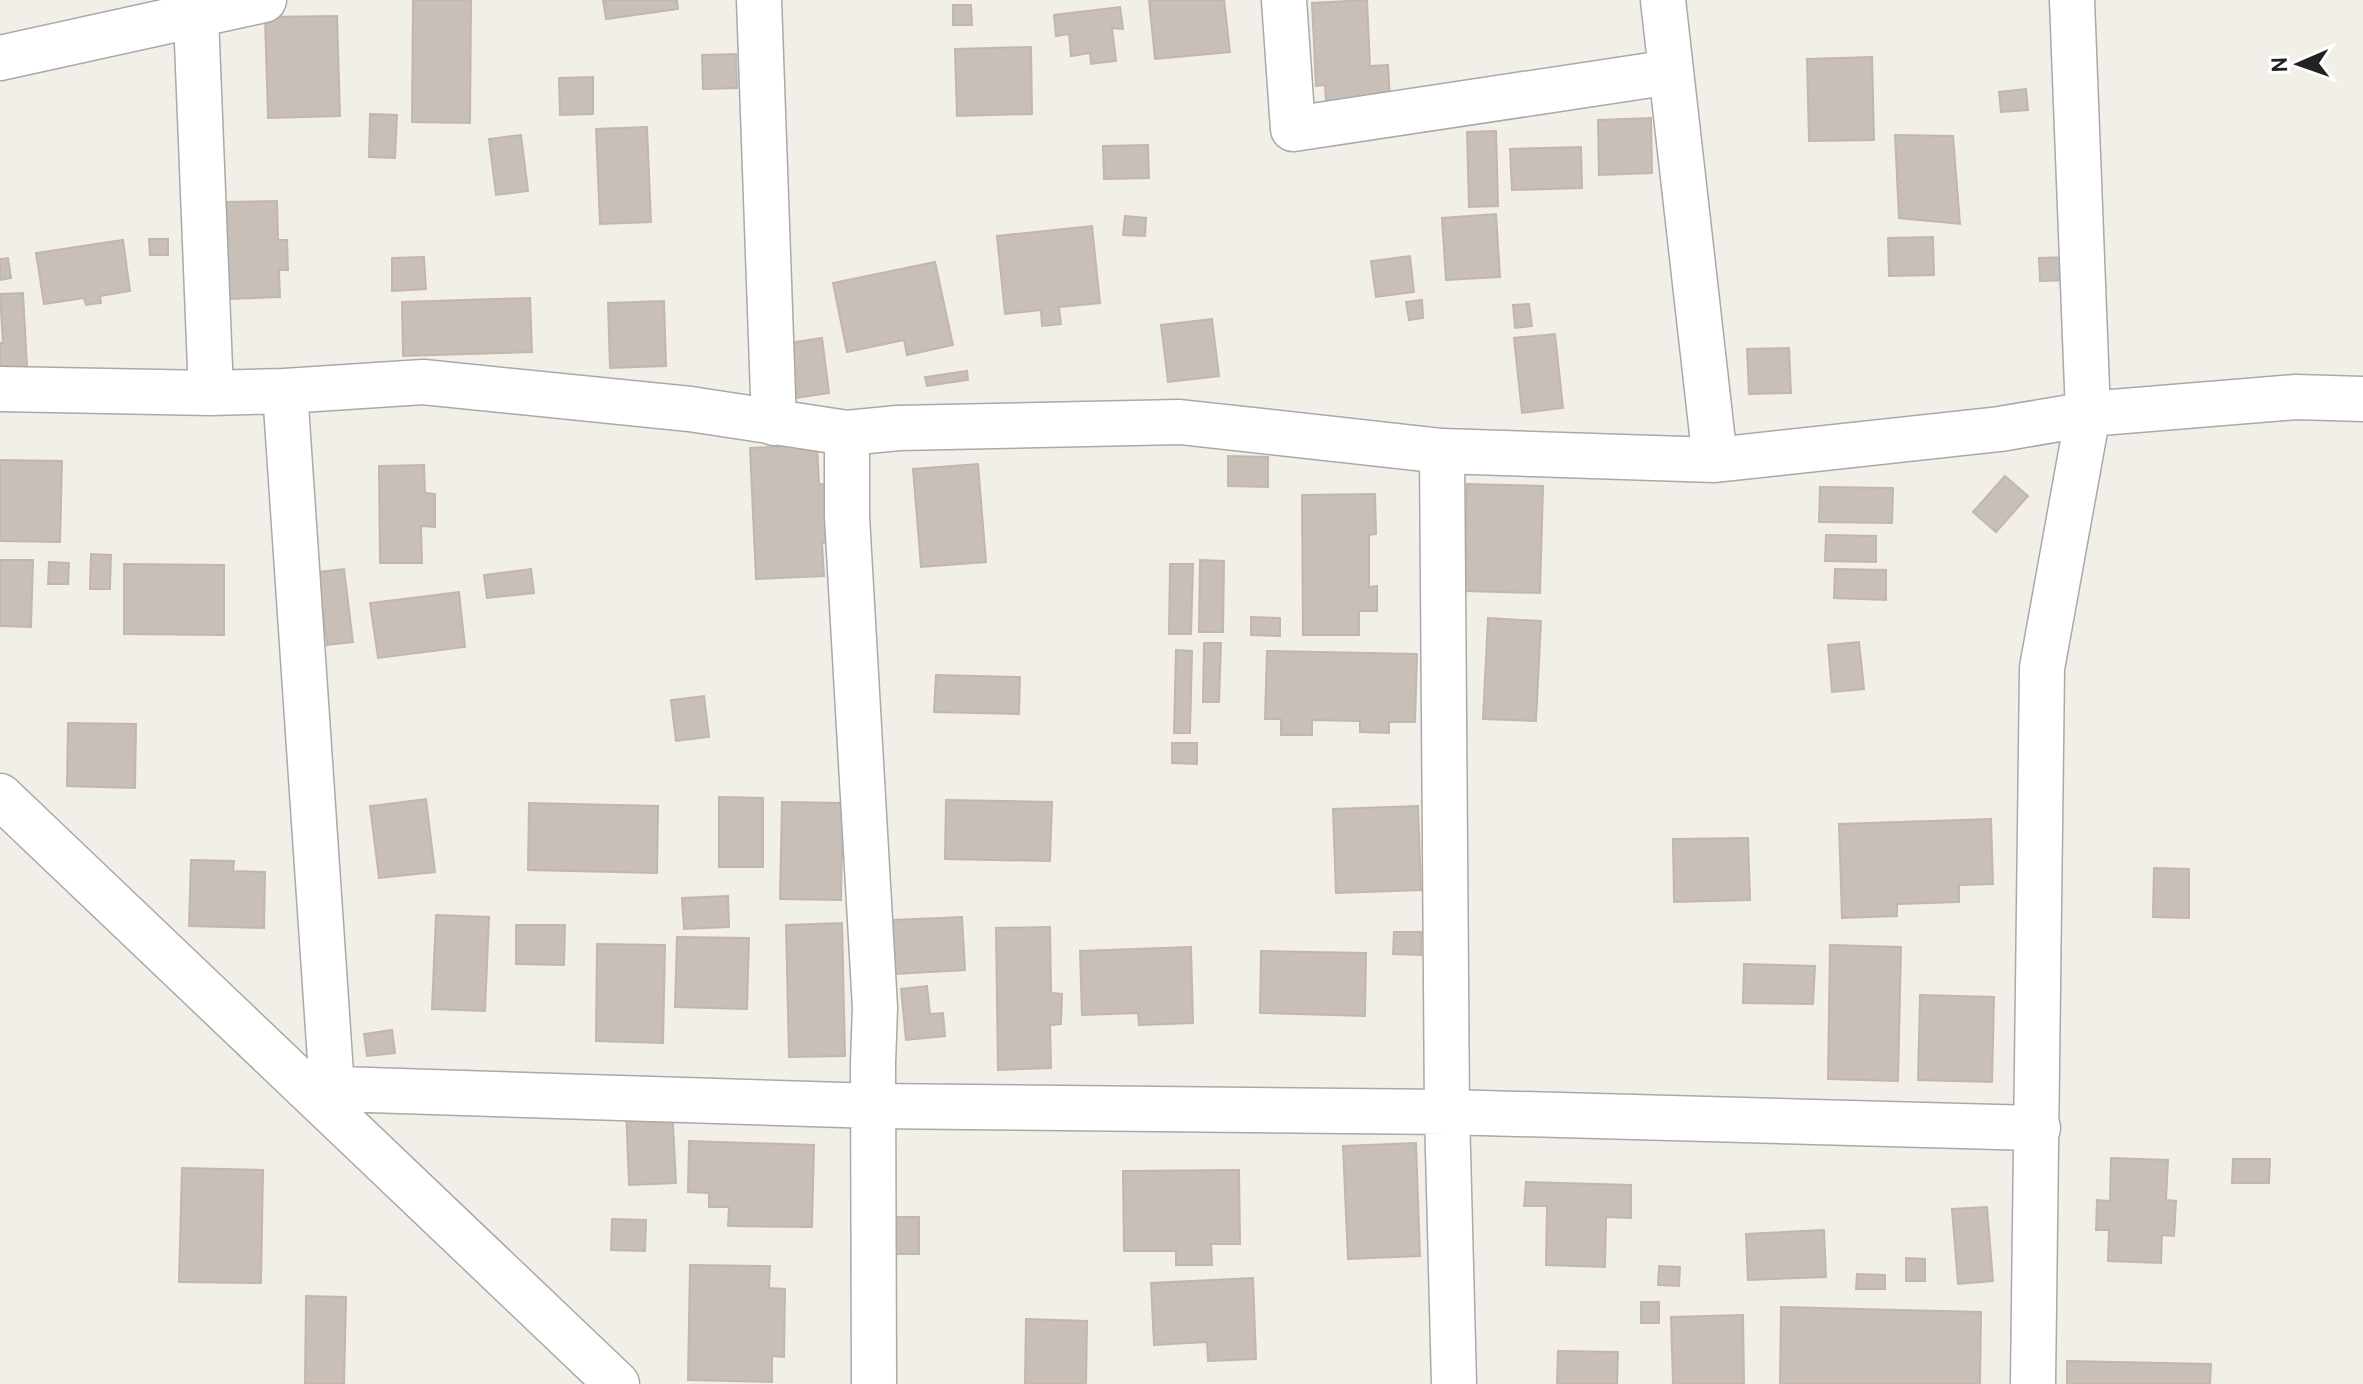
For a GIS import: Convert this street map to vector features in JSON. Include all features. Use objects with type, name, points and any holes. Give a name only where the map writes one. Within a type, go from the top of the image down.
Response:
[{"type":"street","points":[[0,58],[264,0]]},
{"type":"street","points":[[759,0],[774,423]]},
{"type":"street","points":[[1284,0],[1293,129],[1671,72]]},
{"type":"street","points":[[1663,0],[1715,460]]},
{"type":"street","points":[[2033,1384],[2042,668],[2088,414],[2072,0]]},
{"type":"street","points":[[196,17],[211,393]]},
{"type":"street","points":[[0,389],[211,393],[423,382],[690,409],[847,433],[898,428],[1180,422],[1442,451],[1715,460],[2000,429],[2088,414],[2296,397],[2363,399]]},
{"type":"street","points":[[285,391],[319,1088]]},
{"type":"street","points":[[847,433],[847,517],[875,1008],[874,1384]]},
{"type":"street","points":[[1442,451],[1447,1112],[1454,1384]]},
{"type":"street","points":[[0,796],[319,1088],[617,1384]]},
{"type":"street","points":[[319,1088],[875,1106],[1447,1112],[2038,1128]]},
{"type":"building","points":[[413,0],[471,0],[470,123],[412,122]]},
{"type":"building","points":[[603,0],[677,0],[678,9],[606,19]]},
{"type":"building","points":[[1149,0],[1224,0],[1230,52],[1155,59]]},
{"type":"building","points":[[1367,0],[1370,66],[1388,65],[1390,98],[1326,102],[1325,85],[1316,86],[1312,3]]},
{"type":"building","points":[[953,5],[971,5],[972,25],[953,25]]},
{"type":"building","points":[[1120,7],[1123,29],[1112,28],[1116,61],[1091,64],[1090,53],[1071,56],[1069,34],[1056,36],[1054,15]]},
{"type":"building","points":[[337,16],[340,116],[268,118],[265,17]]},
{"type":"building","points":[[1031,47],[1032,114],[957,116],[955,49]]},
{"type":"building","points":[[736,54],[737,88],[703,89],[702,55]]},
{"type":"building","points":[[1872,57],[1874,140],[1809,141],[1807,59]]},
{"type":"building","points":[[593,77],[593,114],[560,115],[559,78]]},
{"type":"building","points":[[2026,89],[2028,110],[2001,112],[1999,92]]},
{"type":"building","points":[[370,114],[397,115],[395,158],[369,157]]},
{"type":"building","points":[[1651,118],[1652,173],[1599,175],[1598,120]]},
{"type":"building","points":[[647,127],[651,222],[600,224],[596,129]]},
{"type":"building","points":[[1496,131],[1498,206],[1469,207],[1467,132]]},
{"type":"building","points":[[521,135],[528,191],[496,195],[489,139]]},
{"type":"building","points":[[1895,135],[1953,136],[1960,224],[1899,218]]},
{"type":"building","points":[[1148,145],[1149,178],[1104,179],[1103,146]]},
{"type":"building","points":[[1581,147],[1582,188],[1512,190],[1510,149]]},
{"type":"building","points":[[277,201],[278,240],[287,240],[288,270],[279,270],[280,297],[229,299],[225,202]]},
{"type":"building","points":[[1496,214],[1500,277],[1446,280],[1442,218]]},
{"type":"building","points":[[1125,216],[1146,218],[1145,236],[1123,235]]},
{"type":"building","points":[[1092,226],[1100,303],[1059,307],[1061,324],[1042,326],[1041,310],[1005,314],[997,236]]},
{"type":"building","points":[[1933,237],[1934,275],[1889,276],[1888,238]]},
{"type":"building","points":[[149,239],[168,239],[168,255],[150,255]]},
{"type":"building","points":[[123,240],[130,291],[100,296],[101,303],[86,305],[84,298],[44,304],[36,253]]},
{"type":"building","points":[[1410,256],[1414,292],[1376,297],[1371,261]]},
{"type":"building","points":[[424,257],[426,289],[392,291],[392,258]]},
{"type":"building","points":[[2071,257],[2072,280],[2040,281],[2039,258]]},
{"type":"building","points":[[8,258],[11,278],[0,280],[0,259]]},
{"type":"building","points":[[935,262],[953,345],[907,355],[904,340],[847,352],[833,283]]},
{"type":"building","points":[[23,293],[27,367],[0,368],[0,343],[3,343],[0,294]]},
{"type":"building","points":[[530,298],[532,352],[403,356],[402,302]]},
{"type":"building","points":[[1422,300],[1423,318],[1409,320],[1406,302]]},
{"type":"building","points":[[664,301],[666,366],[610,368],[608,303]]},
{"type":"building","points":[[1529,304],[1532,326],[1515,328],[1513,305]]},
{"type":"building","points":[[1212,319],[1219,376],[1168,382],[1161,325]]},
{"type":"building","points":[[1555,334],[1563,408],[1522,413],[1514,338]]},
{"type":"building","points":[[822,338],[829,393],[789,399],[782,344]]},
{"type":"building","points":[[1789,348],[1791,393],[1749,394],[1747,349]]},
{"type":"building","points":[[967,371],[968,380],[927,386],[925,377]]},
{"type":"building","points":[[817,445],[819,484],[829,484],[832,542],[822,543],[824,576],[756,579],[750,448]]},
{"type":"building","points":[[1228,456],[1268,457],[1268,487],[1228,486]]},
{"type":"building","points":[[0,460],[62,461],[60,542],[0,541]]},
{"type":"building","points":[[978,464],[986,562],[921,567],[913,469]]},
{"type":"building","points":[[424,465],[425,493],[435,494],[435,527],[421,526],[422,563],[380,563],[379,466]]},
{"type":"building","points":[[2005,476],[2028,496],[1996,532],[1973,512]]},
{"type":"building","points":[[1467,484],[1543,486],[1540,593],[1465,591]]},
{"type":"building","points":[[1820,487],[1893,488],[1892,523],[1819,522]]},
{"type":"building","points":[[1375,494],[1376,534],[1369,535],[1369,587],[1377,586],[1377,611],[1359,611],[1359,635],[1303,635],[1302,495]]},
{"type":"building","points":[[1826,535],[1876,536],[1876,562],[1825,561]]},
{"type":"building","points":[[91,554],[111,555],[110,589],[90,589]]},
{"type":"building","points":[[0,560],[33,560],[31,627],[0,626]]},
{"type":"building","points":[[1200,560],[1224,561],[1223,632],[1199,632]]},
{"type":"building","points":[[49,562],[69,563],[68,584],[48,584]]},
{"type":"building","points":[[124,564],[224,565],[224,635],[124,634]]},
{"type":"building","points":[[1170,564],[1193,564],[1191,634],[1169,634]]},
{"type":"building","points":[[344,569],[353,642],[327,645],[318,572]]},
{"type":"building","points":[[531,569],[534,593],[487,598],[484,575]]},
{"type":"building","points":[[1835,569],[1886,570],[1886,600],[1834,598]]},
{"type":"building","points":[[459,592],[465,647],[378,658],[370,603]]},
{"type":"building","points":[[1251,617],[1280,618],[1280,636],[1251,635]]},
{"type":"building","points":[[1488,618],[1541,621],[1536,721],[1483,719]]},
{"type":"building","points":[[1859,642],[1864,689],[1832,692],[1828,645]]},
{"type":"building","points":[[1204,643],[1221,643],[1219,702],[1203,702]]},
{"type":"building","points":[[1176,650],[1192,651],[1190,733],[1174,733]]},
{"type":"building","points":[[1267,651],[1417,654],[1415,722],[1389,722],[1389,733],[1360,732],[1360,721],[1312,720],[1312,735],[1281,735],[1281,719],[1265,719]]},
{"type":"building","points":[[936,675],[1020,677],[1019,714],[934,712]]},
{"type":"building","points":[[704,696],[709,737],[676,741],[671,700]]},
{"type":"building","points":[[68,723],[136,724],[135,788],[67,786]]},
{"type":"building","points":[[1172,743],[1197,743],[1197,764],[1172,763]]},
{"type":"building","points":[[719,797],[763,798],[763,867],[719,867]]},
{"type":"building","points":[[426,799],[435,872],[379,878],[370,806]]},
{"type":"building","points":[[946,800],[1052,802],[1050,861],[945,859]]},
{"type":"building","points":[[782,802],[843,803],[841,900],[780,899]]},
{"type":"building","points":[[529,803],[658,806],[657,873],[528,870]]},
{"type":"building","points":[[1418,806],[1421,890],[1336,893],[1333,809]]},
{"type":"building","points":[[1991,819],[1993,884],[1959,885],[1959,902],[1897,904],[1897,916],[1842,918],[1839,824]]},
{"type":"building","points":[[1748,838],[1750,900],[1674,902],[1673,839]]},
{"type":"building","points":[[191,860],[234,861],[233,871],[265,872],[264,928],[189,926]]},
{"type":"building","points":[[2154,868],[2189,869],[2189,918],[2153,917]]},
{"type":"building","points":[[728,896],[729,927],[684,929],[682,898]]},
{"type":"building","points":[[436,915],[489,917],[485,1011],[432,1009]]},
{"type":"building","points":[[962,917],[965,970],[895,974],[892,920]]},
{"type":"building","points":[[842,923],[845,1056],[789,1057],[786,925]]},
{"type":"building","points":[[516,925],[565,925],[564,965],[516,964]]},
{"type":"building","points":[[1050,927],[1051,993],[1062,994],[1061,1024],[1050,1025],[1051,1068],[998,1070],[996,928]]},
{"type":"building","points":[[1394,932],[1421,932],[1421,955],[1393,954]]},
{"type":"building","points":[[677,937],[749,938],[747,1009],[675,1007]]},
{"type":"building","points":[[597,944],[665,945],[663,1043],[596,1041]]},
{"type":"building","points":[[1830,945],[1901,947],[1898,1081],[1828,1079]]},
{"type":"building","points":[[1191,947],[1193,1023],[1139,1025],[1138,1013],[1082,1015],[1080,951]]},
{"type":"building","points":[[1261,951],[1366,953],[1365,1016],[1260,1013]]},
{"type":"building","points":[[1744,964],[1815,966],[1813,1004],[1743,1003]]},
{"type":"building","points":[[927,986],[930,1014],[943,1013],[945,1036],[906,1040],[901,989]]},
{"type":"building","points":[[1920,995],[1994,997],[1992,1082],[1918,1080]]},
{"type":"building","points":[[392,1030],[395,1053],[367,1056],[364,1034]]},
{"type":"building","points":[[672,1106],[676,1183],[629,1185],[626,1108]]},
{"type":"building","points":[[689,1141],[814,1145],[812,1227],[728,1226],[729,1207],[709,1207],[709,1193],[688,1192]]},
{"type":"building","points":[[1416,1143],[1420,1256],[1348,1259],[1343,1146]]},
{"type":"building","points":[[2111,1158],[2168,1160],[2166,1200],[2176,1201],[2174,1236],[2162,1235],[2161,1263],[2108,1261],[2109,1230],[2096,1230],[2097,1200],[2110,1201]]},
{"type":"building","points":[[2233,1159],[2270,1159],[2269,1183],[2232,1183]]},
{"type":"building","points":[[182,1168],[263,1170],[261,1283],[179,1282]]},
{"type":"building","points":[[1239,1170],[1240,1244],[1211,1244],[1212,1265],[1176,1265],[1176,1251],[1124,1251],[1123,1171]]},
{"type":"building","points":[[1526,1182],[1631,1185],[1631,1218],[1606,1217],[1605,1267],[1546,1265],[1547,1206],[1524,1206]]},
{"type":"building","points":[[1987,1207],[1993,1281],[1958,1284],[1952,1209]]},
{"type":"building","points":[[892,1217],[919,1217],[919,1254],[892,1254]]},
{"type":"building","points":[[612,1219],[646,1220],[645,1251],[611,1250]]},
{"type":"building","points":[[1824,1230],[1826,1277],[1748,1280],[1746,1234]]},
{"type":"building","points":[[1906,1258],[1925,1259],[1925,1281],[1906,1281]]},
{"type":"building","points":[[690,1265],[770,1266],[769,1288],[785,1289],[784,1357],[772,1356],[772,1382],[688,1380]]},
{"type":"building","points":[[1659,1266],[1680,1267],[1679,1286],[1658,1285]]},
{"type":"building","points":[[1857,1274],[1885,1275],[1885,1289],[1856,1289]]},
{"type":"building","points":[[1253,1278],[1256,1359],[1208,1361],[1207,1342],[1154,1345],[1151,1283]]},
{"type":"building","points":[[306,1296],[346,1297],[344,1384],[305,1384]]},
{"type":"building","points":[[1641,1302],[1659,1302],[1659,1323],[1641,1323]]},
{"type":"building","points":[[1781,1307],[1981,1312],[1980,1384],[1780,1384]]},
{"type":"building","points":[[1743,1315],[1744,1384],[1673,1384],[1671,1317]]},
{"type":"building","points":[[1026,1319],[1087,1321],[1086,1384],[1025,1384]]},
{"type":"building","points":[[1558,1351],[1618,1352],[1617,1384],[1557,1384]]},
{"type":"building","points":[[2067,1361],[2211,1364],[2210,1384],[2067,1384]]}]
